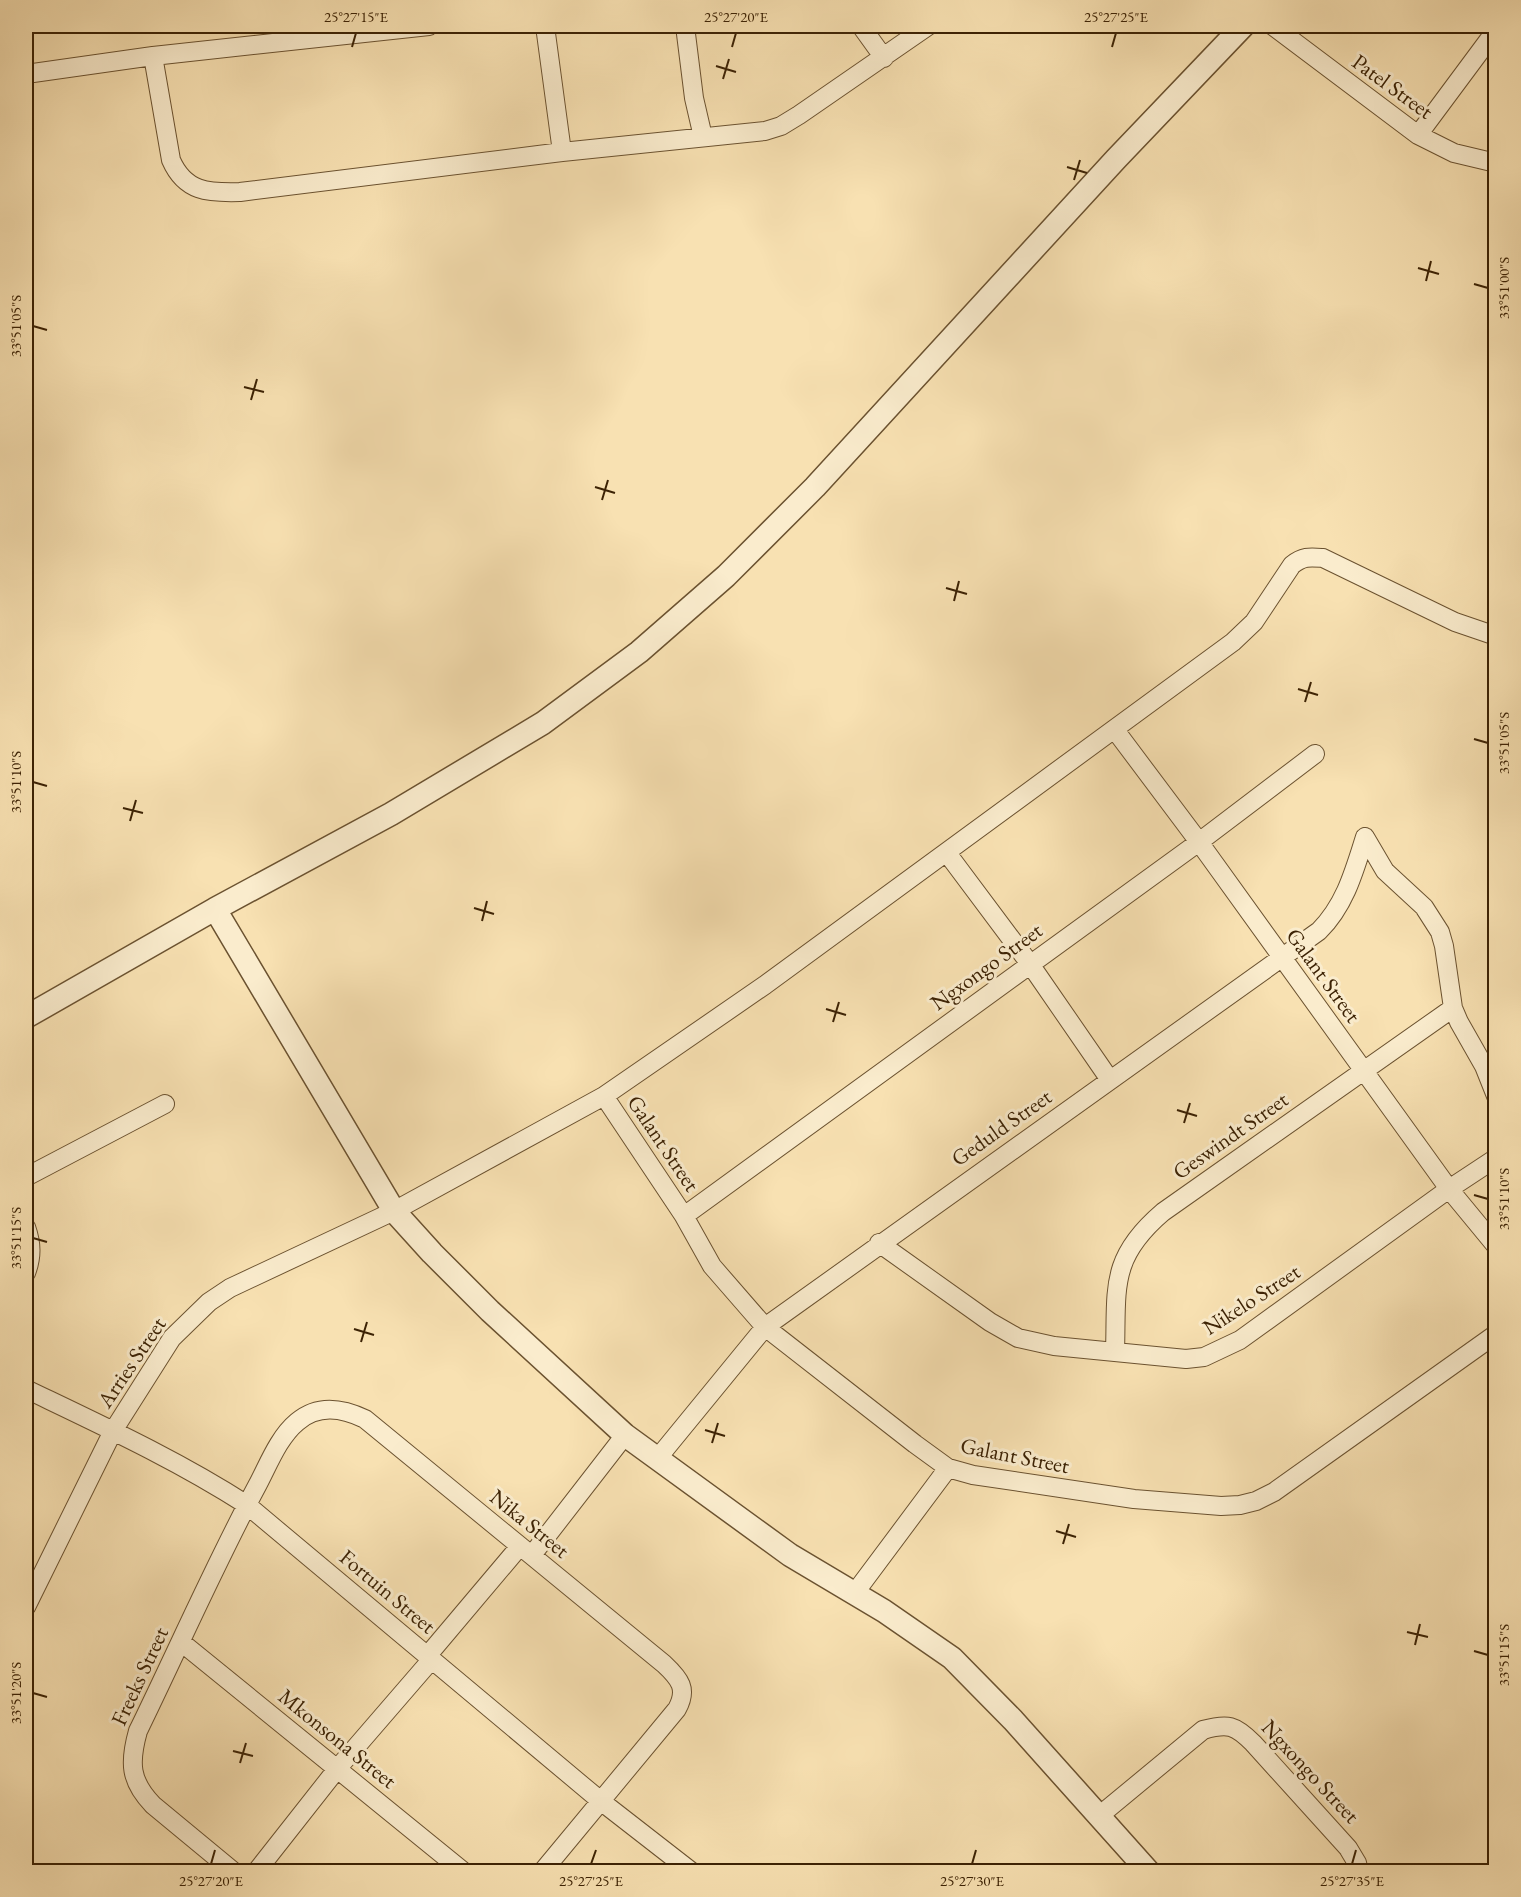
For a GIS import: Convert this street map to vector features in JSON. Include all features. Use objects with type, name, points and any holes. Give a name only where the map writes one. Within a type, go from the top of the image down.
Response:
[{"type":"street","points":[[26,68],[429,26]]},
{"type":"street","points":[[545,26],[562,152]]},
{"type":"street","points":[[686,26],[694,98],[704,137]]},
{"type":"street","points":[[861,26],[884,58]]},
{"type":"street","points":[[153,56],[171,160],[177,173],[188,184],[202,190],[219,193],[562,152],[765,131],[782,126],[928,26]]},
{"type":"street","points":[[26,1017],[215,909],[391,814],[543,723],[639,652],[726,576],[815,487],[1116,159],[1243,26]]},
{"type":"street","name":"Patel Street","points":[[1273,26],[1418,135],[1454,153],[1496,163]]},
{"type":"street","points":[[1418,135],[1493,29]]},
{"type":"street","name":"Galant Street","points":[[394,1211],[604,1096],[765,985],[1233,642],[1254,622],[1292,565],[1300,558],[1310,556],[1323,558],[1455,622],[1496,636]]},
{"type":"street","name":"Galant Street","points":[[1115,730],[1199,842],[1449,1189],[1496,1246]]},
{"type":"street","name":"Ngxongo Street","points":[[684,1216],[1199,842],[1315,754]]},
{"type":"street","name":"Geduld Street","points":[[657,1459],[765,1327],[879,1243],[1318,931],[1330,919],[1348,890],[1365,837],[1385,871],[1424,908],[1440,932],[1453,1008]]},
{"type":"street","points":[[947,853],[1030,964],[1110,1080]]},
{"type":"street","points":[[215,909],[394,1211],[432,1253],[490,1311],[626,1435],[790,1556],[905,1625],[952,1658],[979,1683],[1149,1872]]},
{"type":"street","points":[[1453,1008],[1484,1066],[1496,1096]]},
{"type":"street","name":"Geswindt Street","points":[[1115,1352],[1119,1277],[1126,1253],[1136,1239],[1163,1212],[1453,1008]]},
{"type":"street","name":"Galant Street","points":[[604,1096],[684,1216],[712,1266],[765,1327],[888,1425],[948,1468],[994,1478],[1134,1499],[1221,1506],[1240,1505],[1256,1501],[1274,1492],[1496,1334]]},
{"type":"street","points":[[26,1177],[165,1104]]},
{"type":"street","name":"Nikelo Street","points":[[879,1243],[990,1322],[1018,1338],[1054,1346],[1186,1359],[1204,1357],[1240,1340],[1449,1189],[1496,1158]]},
{"type":"street","name":"Arries Street","points":[[26,1607],[113,1431],[172,1338],[209,1302],[230,1288],[394,1211]]},
{"type":"street","points":[[26,1227],[31,1245],[31,1257],[26,1273]]},
{"type":"street","name":"Fortuin Street","points":[[26,1389],[113,1431],[212,1483],[247,1505],[602,1802],[692,1872]]},
{"type":"street","name":"Nika Street","points":[[247,1505],[284,1437],[296,1422],[311,1412],[328,1409],[349,1412],[365,1419],[670,1669],[683,1691],[677,1709],[602,1802]]},
{"type":"street","points":[[256,1872],[430,1657],[626,1435]]},
{"type":"street","points":[[854,1594],[948,1468]]},
{"type":"street","name":"Freeks Street","points":[[234,1872],[153,1805],[140,1789],[133,1772],[134,1747],[138,1731],[247,1505]]},
{"type":"street","name":"Mkonsona Street","points":[[181,1642],[464,1872]]},
{"type":"street","name":"Ngxongo Street","points":[[1099,1816],[1203,1730],[1229,1726],[1239,1729],[1253,1743],[1348,1848],[1359,1872]]},
{"type":"street","points":[[542,1872],[602,1802]]}]
